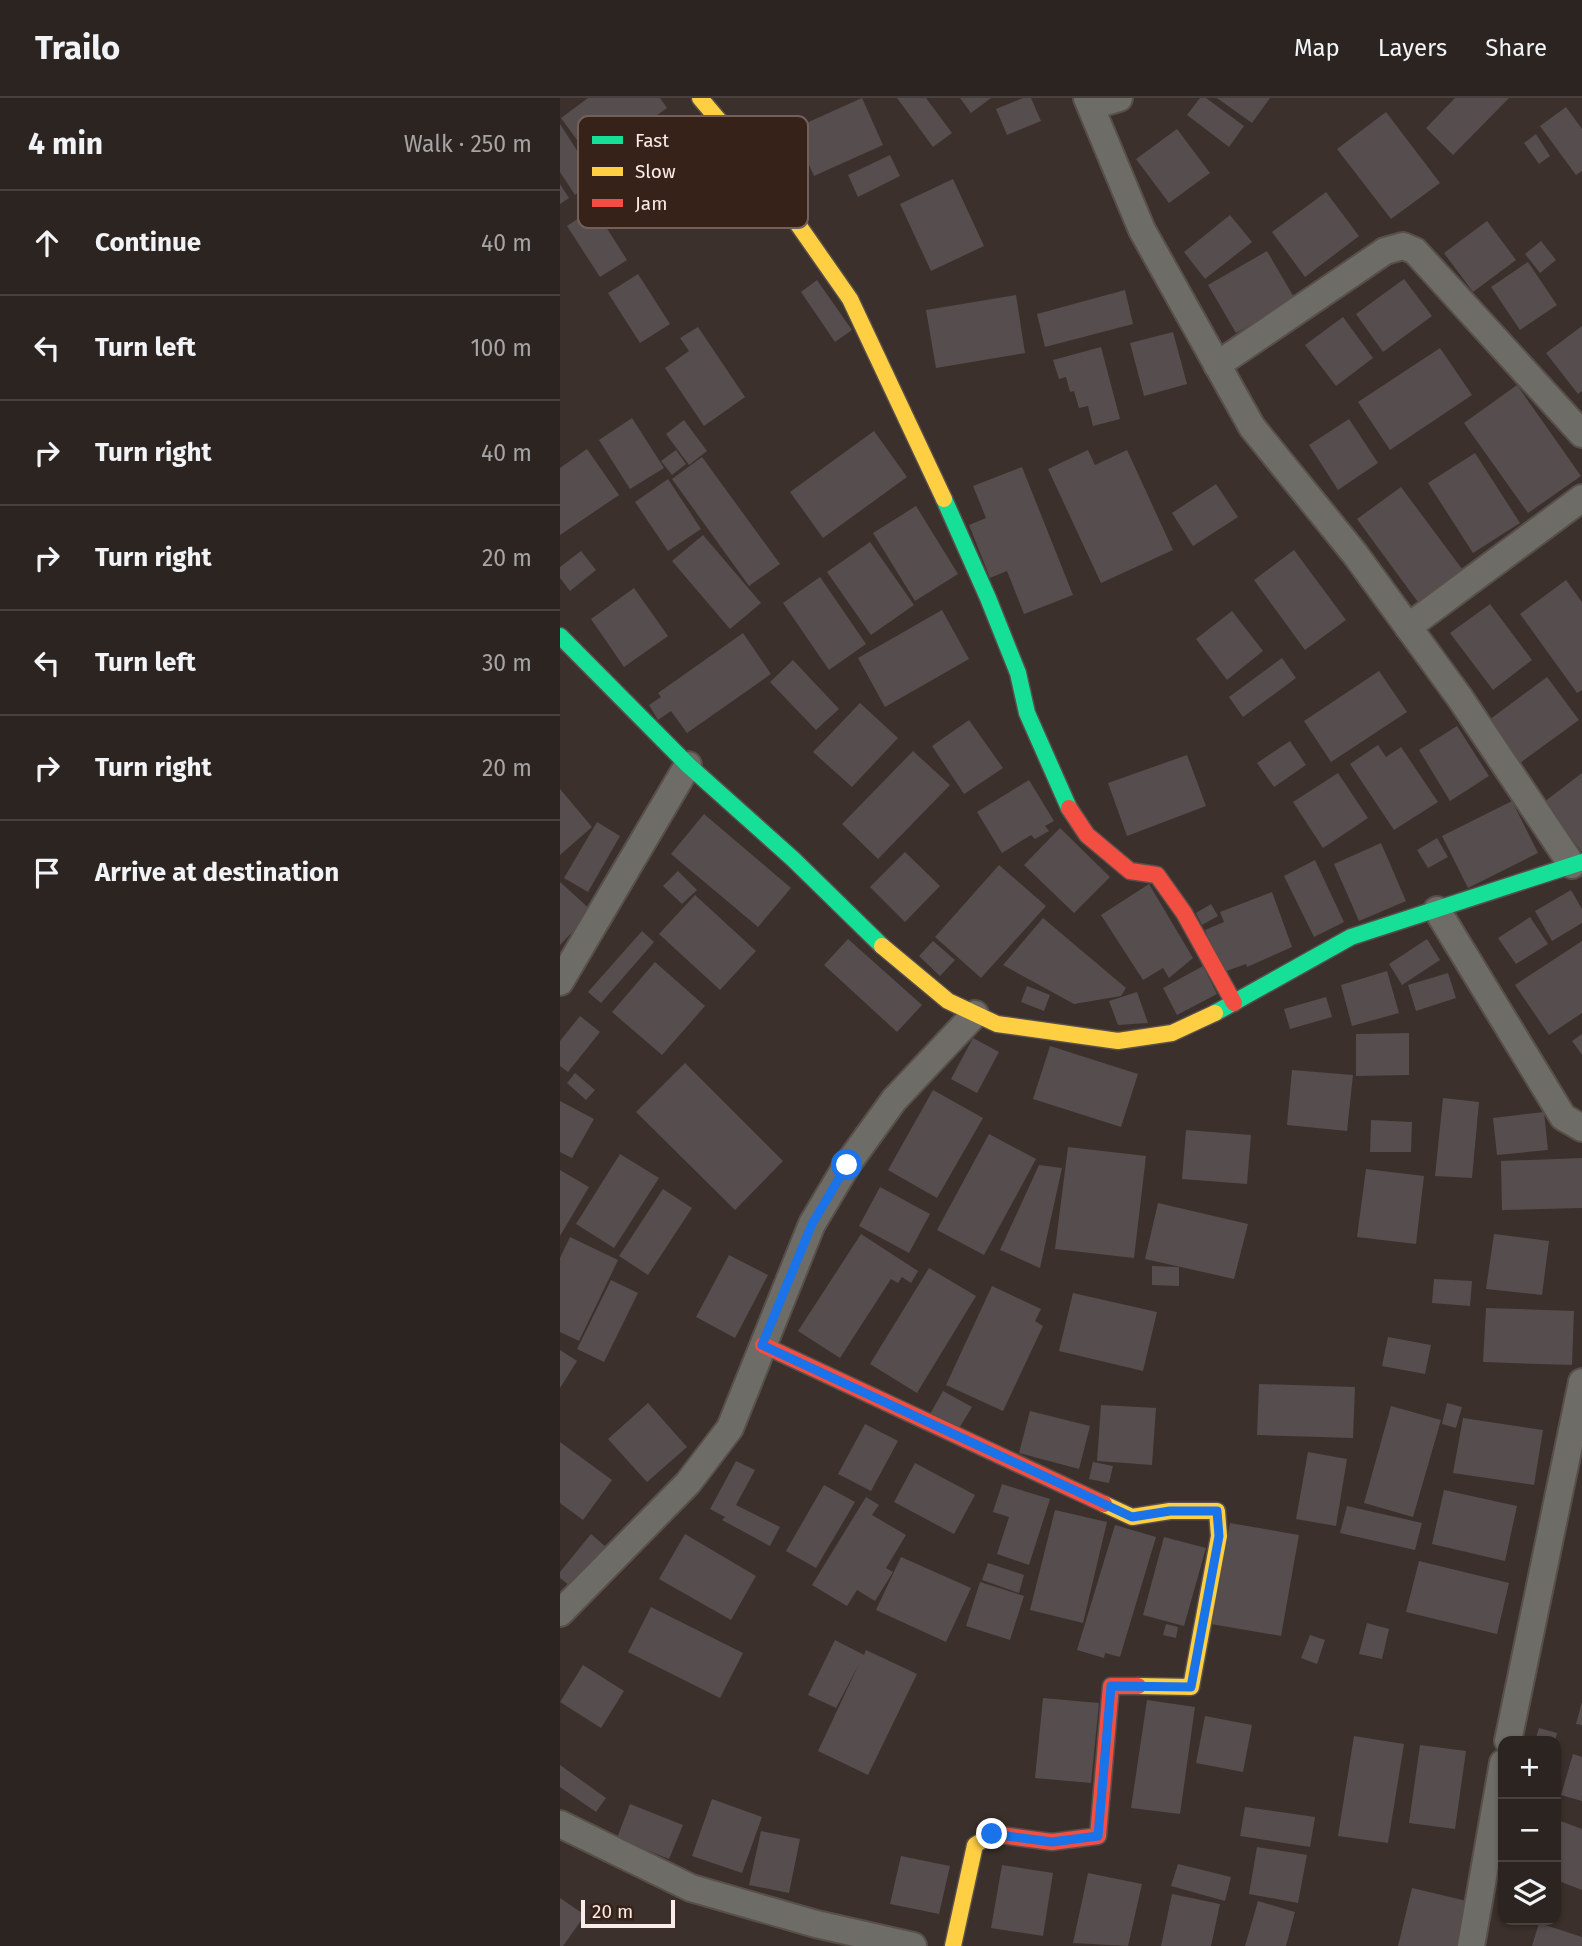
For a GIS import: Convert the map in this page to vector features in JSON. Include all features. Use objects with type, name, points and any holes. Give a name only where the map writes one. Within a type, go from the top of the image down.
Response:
[{"type":"street","points":[[700,98],[715,116]]},
{"type":"street","points":[[560,636],[688,765],[793,859],[904,967],[948,1000],[997,1024],[1118,1041],[1172,1033],[1234,1003],[1351,937],[1577,863],[1355,554],[1252,427],[1142,230],[1105,145],[1090,102],[1119,98]]},
{"type":"street","points":[[800,228],[850,299],[916,437],[988,598],[1018,673],[1027,713],[1064,800],[1087,835],[1130,871],[1157,875],[1184,912],[1234,1003]]},
{"type":"street","points":[[1217,365],[1385,251],[1403,246],[1415,251],[1582,434]]},
{"type":"street","points":[[1408,627],[1582,498]]},
{"type":"street","points":[[560,982],[688,765]]},
{"type":"street","points":[[1437,910],[1563,1117],[1582,1128]]},
{"type":"street","points":[[560,1613],[688,1482],[730,1428],[812,1224],[847,1165],[894,1100],[975,1014]]},
{"type":"street","points":[[762,1345],[1132,1517],[1170,1511],[1217,1511],[1219,1536],[1191,1687],[1111,1686],[1098,1836],[1052,1842],[992,1834],[975,1845],[953,1946]]},
{"type":"street","points":[[1509,1736],[1582,1382]]},
{"type":"street","points":[[1471,1946],[1498,1792]]},
{"type":"street","points":[[560,1824],[691,1888],[816,1924],[913,1946]]},
{"type":"building","points":[[588,98],[660,98],[667,108],[656,116],[578,116],[578,141],[561,118]]},
{"type":"building","points":[[862,98],[883,145],[814,176],[808,163],[808,122]]},
{"type":"building","points":[[897,98],[926,98],[952,133],[933,147]]},
{"type":"building","points":[[960,98],[991,98],[971,113]]},
{"type":"building","points":[[1023,98],[1031,98],[1041,121],[1007,135],[996,109]]},
{"type":"building","points":[[1200,98],[1206,98],[1244,126],[1229,147],[1187,115]]},
{"type":"building","points":[[1217,98],[1270,98],[1252,123]]},
{"type":"building","points":[[1455,98],[1509,98],[1453,155],[1426,128]]},
{"type":"building","points":[[1566,107],[1582,129],[1582,171],[1576,175],[1540,126]]},
{"type":"building","points":[[1386,112],[1440,183],[1391,219],[1337,149]]},
{"type":"building","points":[[560,124],[578,152],[578,193],[575,195],[560,172]]},
{"type":"building","points":[[1177,129],[1210,173],[1169,203],[1136,159]]},
{"type":"building","points":[[1536,134],[1550,156],[1539,164],[1524,143]]},
{"type":"building","points":[[890,155],[900,176],[858,197],[848,175]]},
{"type":"building","points":[[953,179],[984,246],[931,271],[900,204]]},
{"type":"building","points":[[560,184],[569,198],[560,204]]},
{"type":"building","points":[[1326,192],[1359,236],[1305,277],[1272,232]]},
{"type":"building","points":[[1230,215],[1252,242],[1205,279],[1184,252]]},
{"type":"building","points":[[578,219],[578,228],[607,228],[627,260],[600,277],[567,226]]},
{"type":"building","points":[[1487,221],[1516,260],[1473,292],[1444,253]]},
{"type":"building","points":[[1541,241],[1556,260],[1540,273],[1525,254]]},
{"type":"building","points":[[1267,251],[1295,299],[1236,333],[1208,285]]},
{"type":"building","points":[[1528,262],[1557,305],[1520,330],[1491,287]]},
{"type":"building","points":[[638,274],[670,324],[640,343],[608,293]]},
{"type":"building","points":[[1404,279],[1432,316],[1383,352],[1356,314]]},
{"type":"building","points":[[817,280],[852,330],[835,342],[801,292]]},
{"type":"building","points":[[1125,290],[1133,324],[1045,347],[1037,314]]},
{"type":"building","points":[[1016,295],[1025,353],[936,368],[926,310]]},
{"type":"building","points":[[1343,317],[1373,358],[1336,386],[1305,345]]},
{"type":"building","points":[[1582,326],[1582,391],[1578,394],[1546,353]]},
{"type":"building","points":[[698,327],[745,397],[704,426],[665,368],[689,351],[680,338]]},
{"type":"building","points":[[1173,332],[1187,384],[1144,396],[1130,343]]},
{"type":"building","points":[[1101,347],[1120,419],[1093,426],[1088,406],[1079,408],[1074,391],[1070,392],[1066,377],[1059,379],[1053,360]]},
{"type":"building","points":[[1440,348],[1472,395],[1390,450],[1358,402]]},
{"type":"building","points":[[1517,385],[1581,476],[1528,513],[1464,423]]},
{"type":"building","points":[[632,418],[664,468],[630,489],[599,440]]},
{"type":"building","points":[[1349,419],[1378,463],[1338,490],[1309,445]]},
{"type":"building","points":[[684,420],[707,451],[689,465],[666,434]]},
{"type":"building","points":[[874,431],[907,477],[823,538],[790,492]]},
{"type":"building","points":[[587,449],[619,495],[560,535],[560,468]]},
{"type":"building","points":[[676,450],[686,464],[672,475],[661,461]]},
{"type":"building","points":[[1088,450],[1095,465],[1127,450],[1173,550],[1101,583],[1048,469]]},
{"type":"building","points":[[1475,453],[1520,523],[1473,553],[1428,483]]},
{"type":"building","points":[[702,457],[780,564],[749,586],[672,479]]},
{"type":"building","points":[[1022,467],[1073,595],[1024,614],[1007,571],[990,578],[969,525],[986,518],[973,486]]},
{"type":"building","points":[[668,479],[701,529],[668,551],[635,502]]},
{"type":"building","points":[[1216,484],[1238,517],[1193,546],[1172,513]]},
{"type":"building","points":[[1401,487],[1468,577],[1423,609],[1357,519]]},
{"type":"building","points":[[916,506],[958,574],[915,601],[873,533]]},
{"type":"building","points":[[703,535],[761,603],[730,629],[672,561]]},
{"type":"building","points":[[870,542],[914,605],[871,635],[827,572]]},
{"type":"building","points":[[1294,550],[1346,620],[1305,650],[1254,580]]},
{"type":"building","points":[[581,551],[596,570],[570,591],[560,578],[560,567]]},
{"type":"building","points":[[820,577],[866,644],[829,670],[783,603]]},
{"type":"building","points":[[1566,580],[1582,602],[1582,690],[1577,693],[1520,614]]},
{"type":"building","points":[[634,588],[668,636],[624,667],[591,619]]},
{"type":"building","points":[[1490,604],[1532,660],[1493,690],[1450,633]]},
{"type":"building","points":[[942,610],[969,659],[885,707],[858,658]]},
{"type":"building","points":[[1232,611],[1263,651],[1227,680],[1196,639]]},
{"type":"building","points":[[743,633],[771,674],[687,733],[671,711],[658,720],[649,705],[661,697],[658,693]]},
{"type":"building","points":[[1282,658],[1296,678],[1243,717],[1229,697]]},
{"type":"building","points":[[793,660],[839,709],[816,730],[770,682]]},
{"type":"building","points":[[1379,671],[1407,712],[1331,762],[1304,721]]},
{"type":"building","points":[[1547,677],[1579,720],[1520,763],[1489,720]]},
{"type":"building","points":[[860,703],[898,738],[852,787],[813,752]]},
{"type":"building","points":[[969,720],[1003,768],[964,794],[932,746]]},
{"type":"building","points":[[1457,726],[1489,776],[1450,801],[1419,750]]},
{"type":"building","points":[[1290,741],[1306,765],[1274,787],[1257,763]]},
{"type":"building","points":[[1378,745],[1386,757],[1401,747],[1438,802],[1394,830],[1350,764]]},
{"type":"building","points":[[913,751],[950,785],[878,859],[842,824]]},
{"type":"building","points":[[1187,755],[1206,806],[1127,836],[1108,783]]},
{"type":"building","points":[[1338,773],[1368,818],[1323,848],[1293,802]]},
{"type":"building","points":[[1582,773],[1582,852],[1544,802]]},
{"type":"building","points":[[1029,780],[1054,821],[1045,826],[1049,831],[1035,839],[1031,835],[1002,853],[977,812]]},
{"type":"building","points":[[560,789],[592,827],[560,855]]},
{"type":"building","points":[[1512,801],[1538,853],[1468,888],[1442,836]]},
{"type":"building","points":[[704,814],[791,888],[758,927],[671,854]]},
{"type":"building","points":[[597,822],[620,836],[588,892],[564,878]]},
{"type":"building","points":[[1060,828],[1110,877],[1074,913],[1024,865]]},
{"type":"building","points":[[1437,838],[1448,857],[1428,868],[1417,850]]},
{"type":"building","points":[[1381,843],[1406,901],[1359,921],[1334,864]]},
{"type":"building","points":[[905,852],[940,886],[905,922],[870,887]]},
{"type":"building","points":[[1315,860],[1344,922],[1314,937],[1284,876]]},
{"type":"building","points":[[999,865],[1046,906],[981,978],[935,937]]},
{"type":"building","points":[[678,871],[697,890],[682,904],[663,886]]},
{"type":"building","points":[[560,882],[592,911],[560,945]]},
{"type":"building","points":[[1149,884],[1193,958],[1169,978],[1163,968],[1143,980],[1101,915]]},
{"type":"building","points":[[1571,890],[1582,909],[1582,923],[1552,941],[1535,911]]},
{"type":"building","points":[[1272,892],[1292,947],[1247,967],[1246,964],[1221,973],[1205,930],[1224,922],[1220,912]]},
{"type":"building","points":[[695,895],[756,951],[720,990],[659,934]]},
{"type":"building","points":[[1211,904],[1218,916],[1202,925],[1196,913]]},
{"type":"building","points":[[1530,917],[1548,944],[1516,964],[1498,938]]},
{"type":"building","points":[[1043,918],[1126,988],[1121,996],[1074,1004],[1003,965]]},
{"type":"building","points":[[642,931],[654,942],[601,1003],[588,992]]},
{"type":"building","points":[[848,939],[922,1005],[897,1032],[824,965]]},
{"type":"building","points":[[1427,939],[1440,960],[1402,985],[1389,964]]},
{"type":"building","points":[[933,941],[955,960],[940,976],[919,956]]},
{"type":"building","points":[[1582,941],[1582,1013],[1549,1035],[1515,985]]},
{"type":"building","points":[[655,962],[705,1006],[662,1055],[612,1012]]},
{"type":"building","points":[[1203,966],[1217,994],[1177,1015],[1163,988]]},
{"type":"building","points":[[1387,971],[1399,1013],[1352,1026],[1341,985]]},
{"type":"building","points":[[1448,973],[1456,998],[1416,1011],[1408,985]]},
{"type":"building","points":[[1027,986],[1050,995],[1044,1011],[1021,1002]]},
{"type":"building","points":[[1137,992],[1148,1023],[1118,1025],[1109,1001]]},
{"type":"building","points":[[1326,997],[1332,1017],[1290,1029],[1284,1009]]},
{"type":"building","points":[[580,1016],[600,1032],[568,1072],[560,1066],[560,1041]]},
{"type":"building","points":[[1409,1033],[1409,1075],[1356,1076],[1356,1034]]},
{"type":"building","points":[[1582,1034],[1582,1055],[1572,1041]]},
{"type":"building","points":[[973,1038],[999,1052],[977,1093],[951,1079]]},
{"type":"building","points":[[1050,1046],[1138,1074],[1121,1127],[1033,1099]]},
{"type":"building","points":[[685,1063],[783,1161],[735,1210],[636,1112]]},
{"type":"building","points":[[1292,1070],[1353,1075],[1347,1131],[1287,1125]]},
{"type":"building","points":[[575,1073],[595,1090],[586,1100],[567,1083]]},
{"type":"building","points":[[933,1090],[983,1118],[937,1198],[888,1170]]},
{"type":"building","points":[[1443,1098],[1479,1102],[1472,1178],[1435,1176]]},
{"type":"building","points":[[560,1101],[594,1119],[572,1158],[560,1152]]},
{"type":"building","points":[[1544,1112],[1548,1150],[1497,1155],[1493,1118]]},
{"type":"building","points":[[1371,1120],[1412,1122],[1411,1152],[1370,1152]]},
{"type":"building","points":[[1186,1130],[1251,1135],[1247,1184],[1182,1179]]},
{"type":"building","points":[[989,1134],[1036,1159],[984,1255],[937,1230]]},
{"type":"building","points":[[1068,1147],[1146,1156],[1134,1258],[1055,1249]]},
{"type":"building","points":[[620,1154],[659,1178],[614,1248],[576,1224]]},
{"type":"building","points":[[1582,1158],[1582,1208],[1502,1210],[1501,1161]]},
{"type":"building","points":[[1039,1165],[1062,1168],[1040,1268],[1000,1250]]},
{"type":"building","points":[[1366,1169],[1424,1176],[1416,1244],[1357,1237]]},
{"type":"building","points":[[560,1170],[589,1187],[560,1236]]},
{"type":"building","points":[[880,1187],[930,1214],[909,1253],[859,1226]]},
{"type":"building","points":[[663,1189],[692,1208],[648,1275],[619,1256]]},
{"type":"building","points":[[1158,1203],[1248,1224],[1234,1279],[1145,1259]]},
{"type":"building","points":[[861,1234],[918,1271],[911,1283],[902,1277],[898,1283],[891,1279],[840,1358],[798,1331]]},
{"type":"building","points":[[1494,1234],[1549,1241],[1542,1295],[1486,1289]]},
{"type":"building","points":[[570,1237],[618,1260],[579,1341],[560,1332],[560,1258]]},
{"type":"building","points":[[729,1255],[768,1275],[735,1338],[696,1317]]},
{"type":"building","points":[[1152,1266],[1179,1267],[1179,1286],[1152,1285]]},
{"type":"building","points":[[929,1268],[976,1296],[917,1393],[870,1364]]},
{"type":"building","points":[[1434,1279],[1472,1281],[1470,1306],[1432,1303]]},
{"type":"building","points":[[611,1280],[638,1293],[604,1362],[577,1349]]},
{"type":"building","points":[[992,1286],[1041,1309],[1035,1321],[1043,1326],[1003,1411],[946,1385]]},
{"type":"building","points":[[1073,1293],[1157,1312],[1143,1371],[1059,1351]]},
{"type":"building","points":[[1486,1308],[1574,1311],[1572,1365],[1483,1362]]},
{"type":"building","points":[[1388,1337],[1431,1345],[1425,1374],[1382,1366]]},
{"type":"building","points":[[560,1350],[577,1361],[560,1388]]},
{"type":"building","points":[[1259,1384],[1355,1387],[1353,1438],[1257,1435]]},
{"type":"building","points":[[943,1391],[972,1407],[958,1430],[930,1414]]},
{"type":"building","points":[[648,1403],[687,1447],[647,1482],[608,1439]]},
{"type":"building","points":[[1447,1403],[1462,1407],[1456,1428],[1442,1424]]},
{"type":"building","points":[[1101,1405],[1156,1408],[1152,1465],[1097,1461]]},
{"type":"building","points":[[1391,1406],[1441,1420],[1413,1517],[1364,1503]]},
{"type":"building","points":[[1030,1411],[1090,1426],[1079,1469],[1019,1453]]},
{"type":"building","points":[[1463,1418],[1543,1430],[1534,1485],[1453,1473]]},
{"type":"building","points":[[865,1424],[898,1441],[871,1491],[838,1474]]},
{"type":"building","points":[[560,1442],[612,1480],[583,1520],[560,1503]]},
{"type":"building","points":[[1308,1452],[1347,1459],[1336,1526],[1296,1519]]},
{"type":"building","points":[[736,1461],[755,1470],[736,1505],[780,1527],[770,1546],[722,1520],[725,1517],[710,1509]]},
{"type":"building","points":[[1093,1462],[1113,1466],[1109,1483],[1089,1479]]},
{"type":"building","points":[[915,1463],[975,1495],[954,1534],[894,1502]]},
{"type":"building","points":[[1002,1484],[1050,1499],[1029,1565],[997,1554],[1009,1517],[993,1512]]},
{"type":"building","points":[[824,1485],[855,1502],[816,1568],[786,1551]]},
{"type":"building","points":[[1444,1490],[1517,1506],[1505,1561],[1432,1544]]},
{"type":"building","points":[[866,1497],[879,1505],[872,1515],[906,1535],[886,1568],[893,1572],[875,1601],[857,1590],[847,1606],[812,1585]]},
{"type":"building","points":[[1347,1506],[1422,1523],[1415,1550],[1340,1533]]},
{"type":"building","points":[[1055,1510],[1107,1522],[1083,1623],[1030,1610]]},
{"type":"building","points":[[1230,1523],[1299,1535],[1281,1636],[1211,1624]]},
{"type":"building","points":[[1115,1525],[1156,1537],[1120,1657],[1105,1653],[1104,1658],[1077,1650]]},
{"type":"building","points":[[591,1534],[607,1548],[574,1589],[560,1578],[560,1572]]},
{"type":"building","points":[[685,1534],[756,1576],[731,1620],[659,1579]]},
{"type":"building","points":[[1164,1537],[1206,1548],[1184,1626],[1143,1615]]},
{"type":"building","points":[[901,1557],[971,1588],[946,1642],[876,1610]]},
{"type":"building","points":[[1419,1561],[1509,1583],[1497,1634],[1406,1612]]},
{"type":"building","points":[[988,1563],[1024,1575],[1019,1593],[982,1580]]},
{"type":"building","points":[[980,1582],[1024,1596],[1010,1640],[966,1626]]},
{"type":"building","points":[[651,1607],[743,1653],[720,1698],[628,1652]]},
{"type":"building","points":[[1367,1623],[1389,1629],[1382,1659],[1359,1654]]},
{"type":"building","points":[[1166,1624],[1178,1627],[1176,1638],[1163,1635]]},
{"type":"building","points":[[1310,1635],[1325,1640],[1317,1664],[1301,1658]]},
{"type":"building","points":[[835,1640],[864,1655],[866,1650],[917,1674],[868,1775],[818,1751],[859,1664],[836,1708],[808,1695]]},
{"type":"building","points":[[583,1665],[624,1691],[601,1728],[560,1702]]},
{"type":"building","points":[[1043,1698],[1099,1703],[1091,1783],[1035,1778]]},
{"type":"building","points":[[1147,1700],[1195,1707],[1180,1814],[1131,1808]]},
{"type":"building","points":[[1582,1702],[1582,1725],[1576,1724]]},
{"type":"building","points":[[1205,1716],[1252,1725],[1243,1772],[1196,1763]]},
{"type":"building","points":[[1539,1728],[1557,1733],[1556,1736],[1537,1736]]},
{"type":"building","points":[[1354,1736],[1404,1744],[1388,1843],[1338,1836]]},
{"type":"building","points":[[1420,1745],[1466,1751],[1455,1829],[1409,1823]]},
{"type":"building","points":[[1573,1754],[1582,1757],[1582,1801],[1561,1795]]},
{"type":"building","points":[[560,1765],[606,1798],[596,1812],[560,1787]]},
{"type":"building","points":[[712,1799],[762,1817],[742,1873],[692,1856]]},
{"type":"building","points":[[630,1804],[683,1825],[669,1859],[617,1838]]},
{"type":"building","points":[[1245,1807],[1315,1817],[1310,1847],[1240,1836]]},
{"type":"building","points":[[1561,1821],[1582,1829],[1582,1890],[1561,1882]]},
{"type":"building","points":[[761,1831],[800,1839],[789,1893],[749,1885]]},
{"type":"building","points":[[1257,1847],[1307,1855],[1298,1903],[1249,1894]]},
{"type":"building","points":[[901,1856],[950,1866],[939,1914],[890,1904]]},
{"type":"building","points":[[1178,1864],[1231,1877],[1225,1901],[1171,1886]]},
{"type":"building","points":[[1002,1865],[1053,1873],[1043,1936],[991,1928]]},
{"type":"building","points":[[1088,1873],[1142,1884],[1128,1946],[1073,1943]]},
{"type":"building","points":[[1412,1888],[1467,1901],[1464,1946],[1398,1946]]},
{"type":"building","points":[[1172,1894],[1220,1904],[1211,1946],[1161,1946]]},
{"type":"building","points":[[560,1898],[585,1915],[563,1946],[560,1946]]},
{"type":"building","points":[[1258,1901],[1295,1912],[1286,1946],[1245,1946]]},
{"type":"building","points":[[1538,1925],[1582,1937],[1582,1946],[1532,1946]]},
{"type":"traffic: fast","points":[[944,499],[988,598],[1018,673],[1027,713],[1069,808]]},
{"type":"traffic: fast","points":[[560,636],[688,765],[793,859],[882,946]]},
{"type":"traffic: fast","points":[[1215,1013],[1351,937],[1582,862]]},
{"type":"traffic: slow","points":[[700,98],[715,116]]},
{"type":"traffic: slow","points":[[800,228],[850,299],[944,499]]},
{"type":"traffic: slow","points":[[882,946],[948,1001],[997,1024],[1118,1041],[1172,1033],[1215,1013]]},
{"type":"traffic: slow","points":[[1104,1504],[1132,1517],[1170,1511],[1217,1511],[1219,1536],[1191,1687],[1138,1686]]},
{"type":"traffic: slow","points":[[953,1946],[975,1845],[993,1834]]},
{"type":"traffic: jam","points":[[1069,808],[1087,835],[1130,871],[1157,875],[1184,913],[1234,1003]]},
{"type":"traffic: jam","points":[[763,1345],[1104,1504]]},
{"type":"traffic: jam","points":[[993,1834],[1052,1842],[1098,1836],[1111,1686],[1138,1686]]},
{"type":"route","points":[[847,1165],[812,1224],[762,1345],[1058,1486],[1132,1517],[1170,1511],[1217,1511],[1219,1536],[1191,1687],[1111,1686],[1098,1836],[1052,1842],[992,1834]]}]
